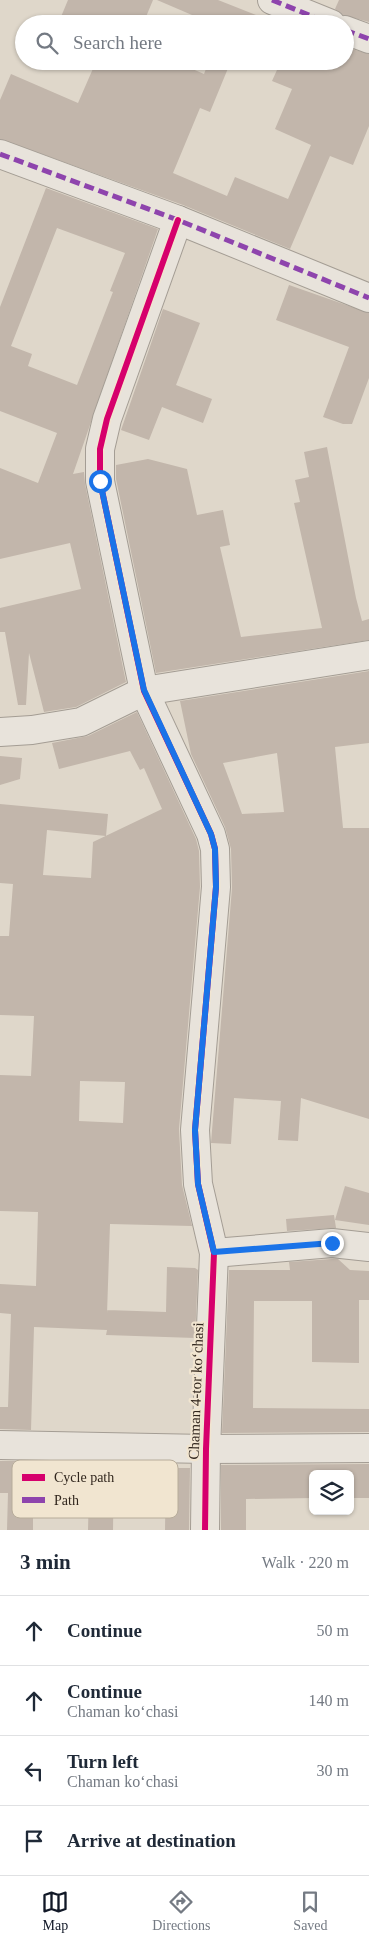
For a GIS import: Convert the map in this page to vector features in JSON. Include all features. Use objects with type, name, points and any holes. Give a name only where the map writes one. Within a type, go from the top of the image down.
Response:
[{"type":"street","points":[[272,0],[309,15]]},
{"type":"street","points":[[354,33],[369,39]]},
{"type":"street","points":[[0,154],[178,220],[369,298]]},
{"type":"street","name":"Chaman 4-tor koʻchasi","points":[[178,220],[107,419],[100,450],[100,481],[144,690],[203,813],[215,849],[216,887],[195,1130],[198,1184],[214,1252],[206,1449],[205,1530]]},
{"type":"street","points":[[0,732],[32,730],[81,722],[144,690],[369,655]]},
{"type":"street","points":[[214,1252],[332,1243],[369,1247]]},
{"type":"street","name":"Chaman 4-tor koʻchasi","points":[[0,1445],[206,1449],[369,1448]]},
{"type":"building","points":[[68,0],[153,0],[147,15],[62,15]]},
{"type":"building","points":[[157,0],[218,0],[256,15],[192,15]]},
{"type":"building","points":[[339,0],[369,0],[369,22],[354,18],[354,15],[343,15],[335,9]]},
{"type":"building","points":[[354,50],[369,54],[369,126],[353,165],[330,156],[290,249],[183,205],[0,139],[0,100],[11,74],[78,103],[92,70],[195,70],[204,74],[206,70],[227,70],[210,112],[200,108],[173,173],[227,196],[235,177],[288,199],[311,145],[275,129],[292,89],[272,81],[277,70],[354,70]]},
{"type":"building","points":[[46,188],[158,229],[73,474],[84,472],[126,682],[76,707],[44,712],[29,653],[26,705],[18,705],[5,632],[0,632],[0,608],[81,589],[70,543],[0,559],[0,468],[38,483],[57,433],[0,411],[0,307]],"holes":[[[57,228],[125,253],[110,291],[113,292],[77,385],[28,366],[32,354],[11,346]]]},
{"type":"building","points":[[289,285],[369,313],[369,378],[352,424],[343,424],[323,417],[349,347],[276,320]]},
{"type":"building","points":[[163,309],[200,323],[176,385],[212,399],[203,423],[162,407],[149,440],[121,430]]},
{"type":"building","points":[[327,447],[356,598],[362,621],[369,619],[369,640],[156,673],[116,479],[116,465],[148,459],[187,469],[197,515],[223,510],[230,545],[220,547],[241,637],[322,628],[294,503],[300,502],[295,480],[309,477],[304,452]]},
{"type":"building","points":[[369,671],[369,743],[335,747],[343,828],[369,828],[369,1119],[301,1098],[298,1141],[278,1140],[281,1101],[234,1098],[231,1144],[211,1143],[232,888],[231,849],[225,827],[191,754],[180,701]],"holes":[[[277,753],[284,812],[242,814],[223,763]]]},
{"type":"building","points":[[137,712],[196,839],[199,851],[200,887],[179,1129],[182,1185],[192,1226],[110,1224],[107,1310],[166,1312],[167,1267],[195,1268],[198,1270],[195,1338],[106,1335],[107,1330],[34,1327],[31,1430],[0,1429],[0,1407],[8,1407],[11,1314],[0,1313],[0,1284],[36,1286],[38,1212],[0,1211],[0,1075],[31,1076],[34,1016],[0,1015],[0,936],[9,936],[13,884],[0,883],[0,804],[108,814],[106,836],[162,809],[144,768],[140,770],[130,751],[59,769],[52,743],[88,736]],"holes":[[[47,830],[106,836],[93,842],[91,878],[43,875]],[[80,1081],[125,1082],[123,1123],[79,1121]]]},
{"type":"building","points":[[0,756],[22,758],[20,779],[0,785]]},
{"type":"building","points":[[345,1186],[369,1193],[369,1225],[335,1220]]},
{"type":"building","points":[[334,1215],[336,1228],[287,1231],[286,1219]]},
{"type":"building","points":[[338,1259],[350,1270],[369,1271],[369,1300],[359,1300],[359,1363],[312,1362],[312,1301],[254,1301],[253,1408],[369,1409],[369,1432],[222,1433],[229,1270],[290,1270],[289,1262]]},
{"type":"building","points":[[0,1461],[12,1461],[12,1518],[33,1518],[33,1530],[7,1530],[8,1493],[0,1493]]},
{"type":"building","points":[[369,1464],[369,1498],[354,1498],[354,1470],[309,1470],[309,1498],[246,1499],[246,1530],[221,1530],[221,1465]]},
{"type":"building","points":[[178,1468],[190,1468],[189,1530],[165,1530],[165,1518],[178,1518]]},
{"type":"building","points":[[88,1518],[113,1518],[113,1530],[88,1530]]},
{"type":"marked path","points":[[272,0],[309,15]]},
{"type":"marked path","points":[[354,33],[369,39]]},
{"type":"marked path","points":[[0,154],[178,220],[369,298]]},
{"type":"cycle path","points":[[178,220],[107,419],[100,449],[100,481],[144,691],[211,834],[215,849],[216,887],[195,1130],[198,1184],[214,1253],[206,1449],[205,1530]]},
{"type":"route","points":[[100,481],[144,690],[203,813],[215,849],[216,887],[195,1130],[195,1158],[198,1184],[214,1252],[332,1243]]}]
